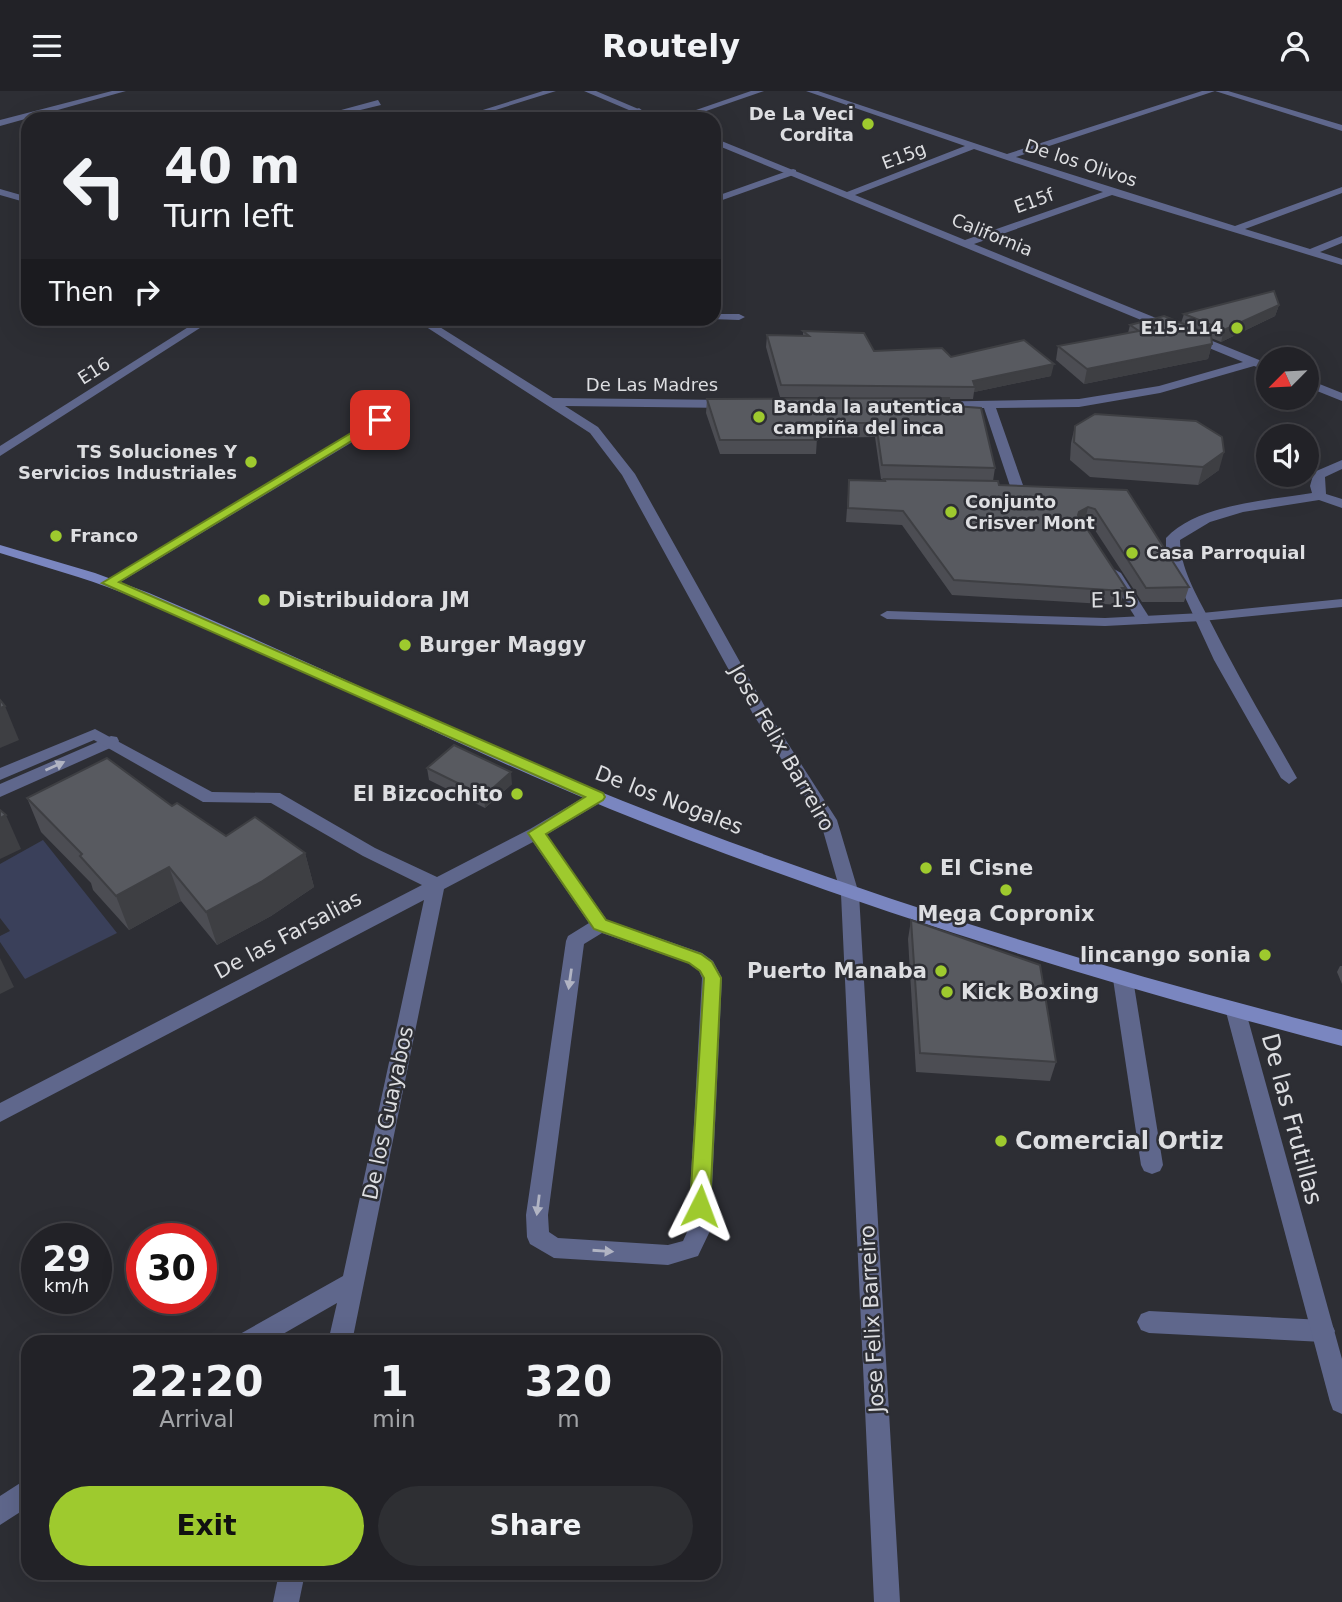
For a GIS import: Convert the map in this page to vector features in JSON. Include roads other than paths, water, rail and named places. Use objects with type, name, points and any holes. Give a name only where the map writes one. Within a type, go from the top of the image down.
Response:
[{"type":"street","points":[[42,112],[122,91]]},
{"type":"street","points":[[482,112],[552,91]]},
{"type":"street","points":[[588,91],[639,111]]},
{"type":"street","points":[[696,112],[760,91]]},
{"type":"street","name":"De los Olivos","points":[[810,91],[1112,192],[1342,261]]},
{"type":"street","points":[[1006,156],[1211,91]]},
{"type":"street","points":[[1219,91],[1342,128]]},
{"type":"street","points":[[338,112],[378,103]]},
{"type":"street","points":[[0,123],[21,117]]},
{"type":"street","name":"California","points":[[721,144],[1255,362]]},
{"type":"street","name":"E15g","points":[[847,195],[973,146]]},
{"type":"street","points":[[721,198],[793,172]]},
{"type":"street","points":[[1236,229],[1342,190]]},
{"type":"street","points":[[0,192],[21,198]]},
{"type":"street","name":"E15f","points":[[967,243],[1112,192]]},
{"type":"street","points":[[17,197],[21,196]]},
{"type":"street","points":[[1311,252],[1342,239]]},
{"type":"street","points":[[721,317],[739,317]]},
{"type":"street","name":"E16","points":[[0,452],[197,326]]},
{"type":"street","name":"Jose Felix Barreiro","points":[[431,326],[594,430],[628,474],[761,715],[828,820],[850,894],[887,1602]]},
{"type":"street","points":[[906,405],[1079,403],[1160,389],[1255,362]]},
{"type":"street","points":[[1320,388],[1342,397]]},
{"type":"street","name":"De Las Madres","points":[[547,402],[741,404]]},
{"type":"street","points":[[984,490],[1015,491],[1017,488],[989,406]]},
{"type":"street","points":[[109,583],[402,407]]},
{"type":"street","points":[[1320,496],[1317,486],[1319,475],[1342,464]]},
{"type":"street","points":[[1289,778],[1222,660],[1172,556],[1173,538],[1190,525],[1213,516],[1320,496],[1342,504]]},
{"type":"street","name":"De los Nogales","points":[[0,549],[142,595],[597,797],[850,894],[1236,1012],[1342,1038]]},
{"type":"street","points":[[1107,563],[1144,620]]},
{"type":"street","name":"E 15","points":[[887,615],[1105,622],[1202,617],[1342,603]]},
{"type":"street","points":[[0,791],[103,737]]},
{"type":"street","points":[[0,774],[103,737],[209,798],[274,797],[369,852],[436,884]]},
{"type":"street","name":"De las Farsalias","points":[[0,1113],[536,833],[597,797]]},
{"type":"street","points":[[536,833],[600,925],[695,958],[706,966],[712,978],[699,1231],[690,1249],[668,1255],[554,1248],[538,1237],[537,1215],[575,941],[600,925]]},
{"type":"street","name":"De los Guayabos","points":[[342,1335],[436,884]]},
{"type":"street","points":[[1124,979],[1152,1165]]},
{"type":"street","name":"De las Frutillas","points":[[1236,1012],[1342,1402]]},
{"type":"street","points":[[260,1335],[353,1282]]},
{"type":"street","points":[[1149,1322],[1323,1331]]},
{"type":"street","points":[[0,1512],[21,1497]]},
{"type":"street","points":[[286,1602],[291,1580]]},
{"type":"place","name":"De La Veci Cordita","points":[[868,124]]},
{"type":"place","name":"E15-114","points":[[1237,328]]},
{"type":"place","name":"Banda la autentica campiña del inca","points":[[759,417]]},
{"type":"place","name":"TS Soluciones Y Servicios Industriales","points":[[251,462]]},
{"type":"place","name":"Conjunto Crisver Mont","points":[[951,512]]},
{"type":"place","name":"Franco","points":[[56,536]]},
{"type":"place","name":"Casa Parroquial","points":[[1132,553]]},
{"type":"place","name":"Distribuidora JM","points":[[264,600]]},
{"type":"place","name":"Burger Maggy","points":[[405,645]]},
{"type":"place","name":"El Bizcochito","points":[[517,794]]},
{"type":"place","name":"El Cisne","points":[[926,868]]},
{"type":"place","name":"Mega Copronix","points":[[1006,890]]},
{"type":"place","name":"lincango sonia","points":[[1265,955]]},
{"type":"place","name":"Puerto Manaba","points":[[941,971]]},
{"type":"place","name":"Kick Boxing","points":[[947,992]]},
{"type":"place","name":"Comercial Ortiz","points":[[1001,1141]]}]
